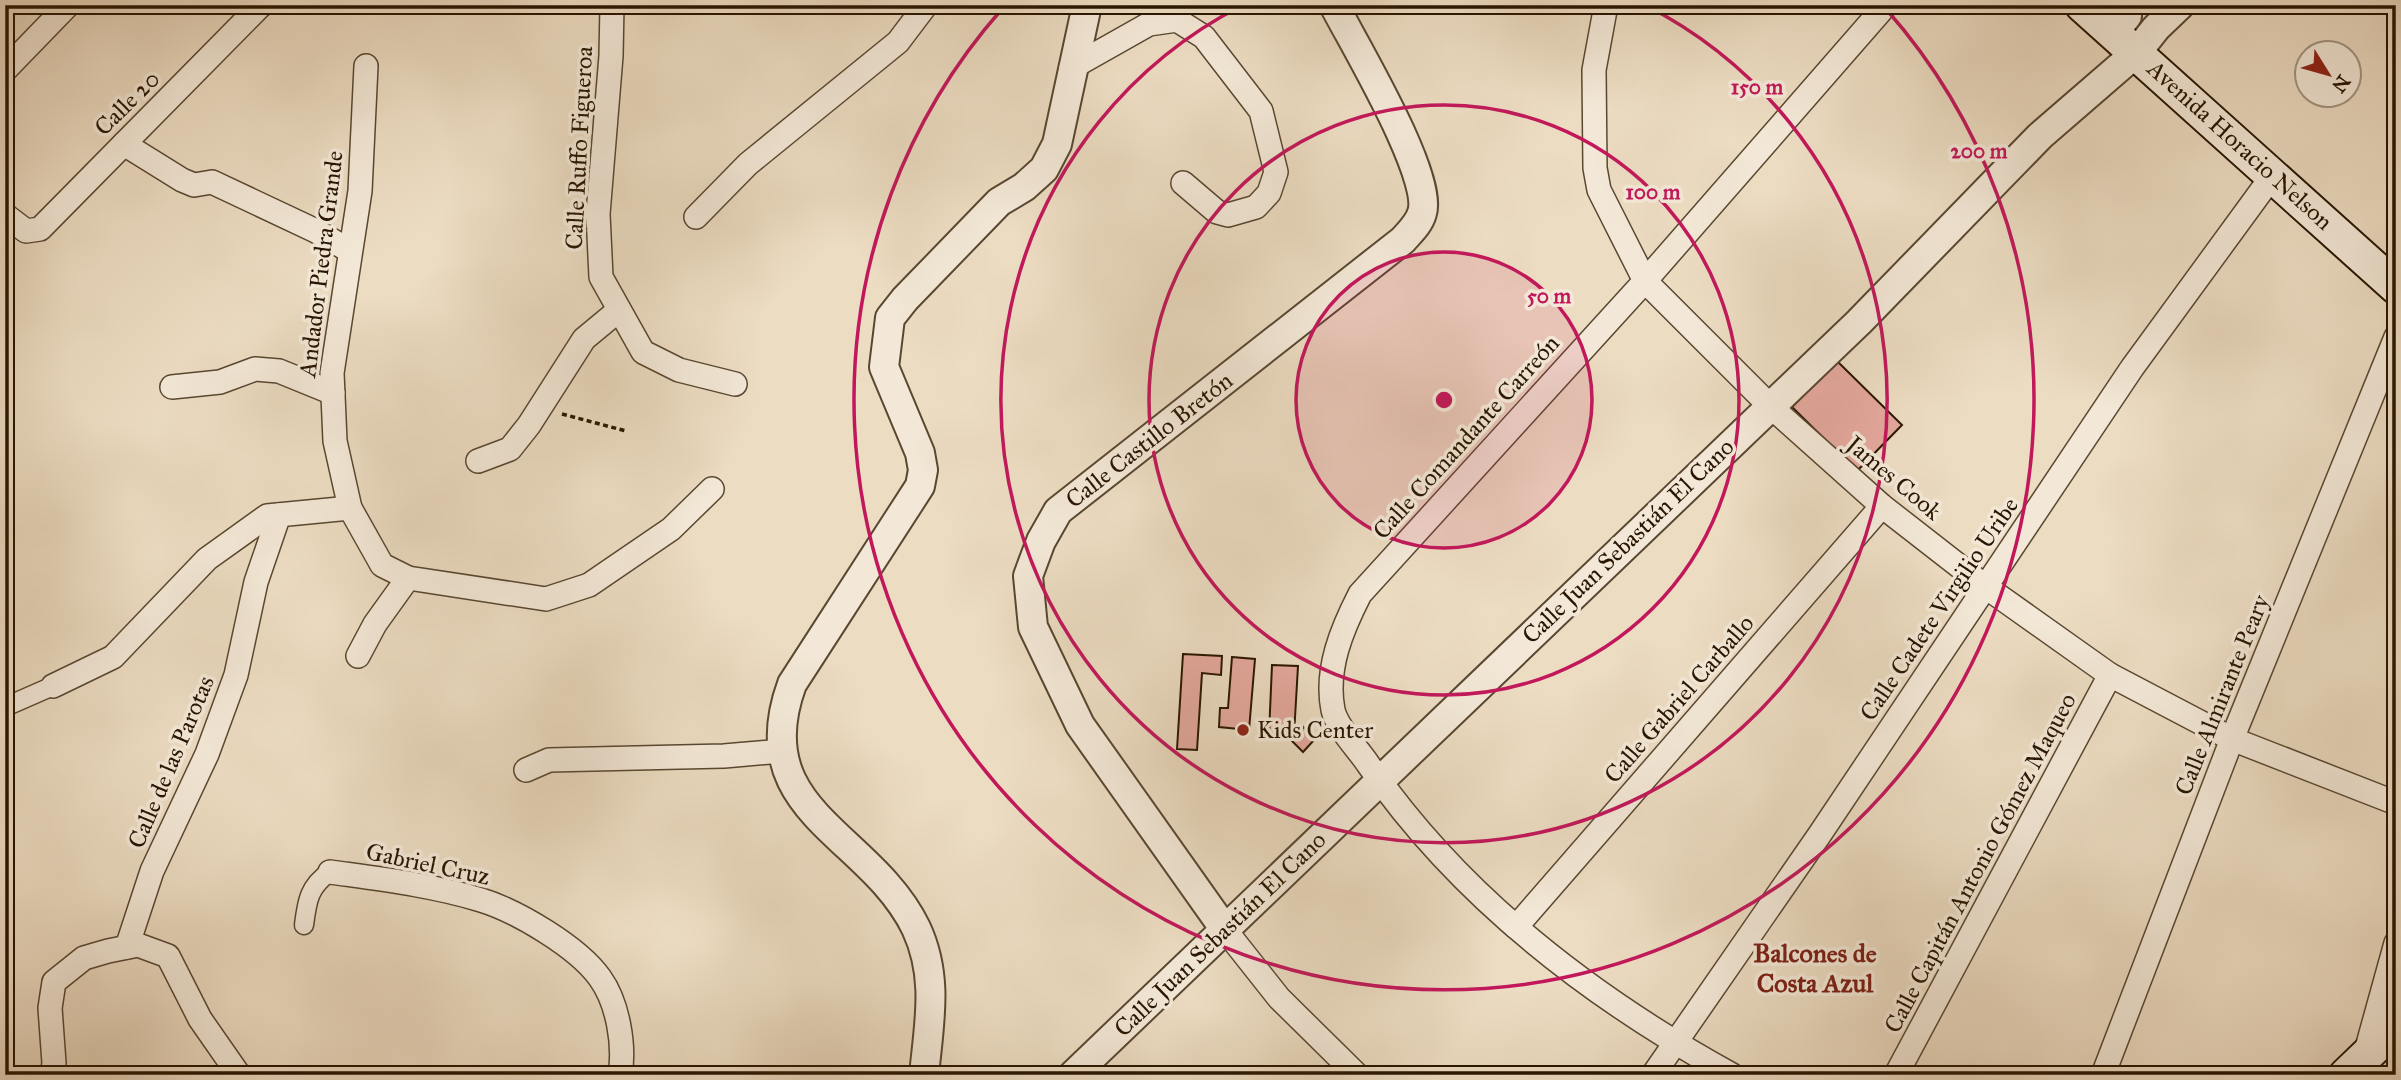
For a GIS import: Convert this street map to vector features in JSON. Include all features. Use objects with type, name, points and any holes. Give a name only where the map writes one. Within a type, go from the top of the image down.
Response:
[{"type":"main road","name":"Avenida Horacio Nelson","points":[[2081,5],[2134,22],[2396,257]]},
{"type":"main road","name":"Avenida Horacio Nelson","points":[[2134,22],[2273,176],[2396,287]]},
{"type":"main road","points":[[2370,1068],[2396,1027]]},
{"type":"street","points":[[5,70],[68,5]]},
{"type":"street","name":"Calle 20","points":[[5,215],[26,230],[40,229],[261,5]]},
{"type":"street","name":"Calle Ruffo Figueroa","points":[[611,5],[611,56],[598,214],[601,277],[643,352],[679,370],[735,384]]},
{"type":"street","points":[[696,217],[748,164],[898,42],[926,5]]},
{"type":"street","points":[[924,1075],[933,982],[916,928],[886,880],[809,809],[795,790],[782,751],[781,713],[792,684],[920,486],[923,470],[920,453],[884,367],[890,318],[999,202],[1024,187],[1044,170],[1057,144],[1071,68],[1087,5]]},
{"type":"street","name":"Calle Castillo Bretón","points":[[1335,5],[1408,148],[1423,191],[1423,212],[1403,240],[1058,511],[1041,541],[1028,576],[1033,627],[1080,725],[1226,931],[1279,998],[1357,1075]]},
{"type":"street","name":"James Cook","points":[[1606,5],[1594,70],[1595,168],[1599,190],[1645,281],[1770,406],[1882,506],[1986,587],[2110,675],[2232,739],[2396,803]]},
{"type":"street","name":"Calle Comandante Carreón","points":[[1732,1075],[1675,1043],[1592,988],[1516,927],[1413,824],[1333,713],[1331,688],[1335,654],[1344,625],[1360,594],[1645,281],[1886,5]]},
{"type":"street","name":"Calle Juan Sebastián El Cano","points":[[1073,1075],[1859,322],[2040,136],[2134,22],[2180,5]]},
{"type":"street","points":[[1071,68],[1149,24],[1177,20],[1204,37],[1261,111],[1276,172],[1269,193],[1256,207],[1228,215],[1217,212],[1183,183]]},
{"type":"street","name":"Andador Piedra Grande","points":[[366,66],[360,191],[332,373],[335,440],[350,508],[383,565],[408,578]]},
{"type":"street","points":[[124,144],[181,180],[194,185],[212,182],[316,230],[349,251]]},
{"type":"street","name":"Calle Cadete Virgilio Uribe","points":[[1653,1075],[2132,368],[2273,176]]},
{"type":"street","points":[[478,461],[510,449],[584,339],[619,310]]},
{"type":"street","name":"Calle Almirante Peary","points":[[2103,1075],[2232,739],[2396,337]]},
{"type":"street","points":[[173,387],[219,382],[255,369],[279,371],[332,393]]},
{"type":"street","points":[[358,656],[375,624],[408,578],[546,599],[589,585],[671,529],[712,489]]},
{"type":"street","name":"Calle Gabriel Carballo","points":[[1516,927],[1882,506]]},
{"type":"street","points":[[5,707],[113,657],[207,559],[267,516],[350,508]]},
{"type":"street","name":"Calle de las Parotas","points":[[127,947],[152,871],[206,754],[236,675],[256,582],[279,515]]},
{"type":"street","name":"Calle Capitán Antonio Gómez Maqueo","points":[[1896,1075],[2110,675]]},
{"type":"street","points":[[526,770],[549,760],[782,751]]},
{"type":"street","points":[[304,925],[307,899],[317,880],[330,872]]},
{"type":"street","name":"Gabriel Cruz","points":[[330,872],[410,884],[483,900],[549,933],[600,977],[614,1006],[623,1059],[620,1075]]},
{"type":"street","points":[[2370,1068],[2396,943]]},
{"type":"street","points":[[52,1075],[54,1063],[50,1008],[54,982],[84,958],[138,945],[168,956],[200,1019],[239,1075]]},
{"type":"path","points":[[540,406],[594,425],[625,431]]},
{"type":"building","points":[[1837,361],[1902,425],[1857,471],[1792,407]]},
{"type":"building","points":[[1183,654],[1222,656],[1221,675],[1202,673],[1197,750],[1177,749]]},
{"type":"building","points":[[1232,657],[1255,659],[1249,730],[1219,727],[1220,708],[1228,708]]},
{"type":"building","points":[[1272,665],[1298,666],[1294,735],[1269,734]]},
{"type":"building","points":[[1303,727],[1315,739],[1303,752],[1291,740]]},
{"type":"place","name":"Kids Center","points":[[1243,730]]},
{"type":"district","name":"Balcones de Costa Azul","points":[[1815,968]]}]
